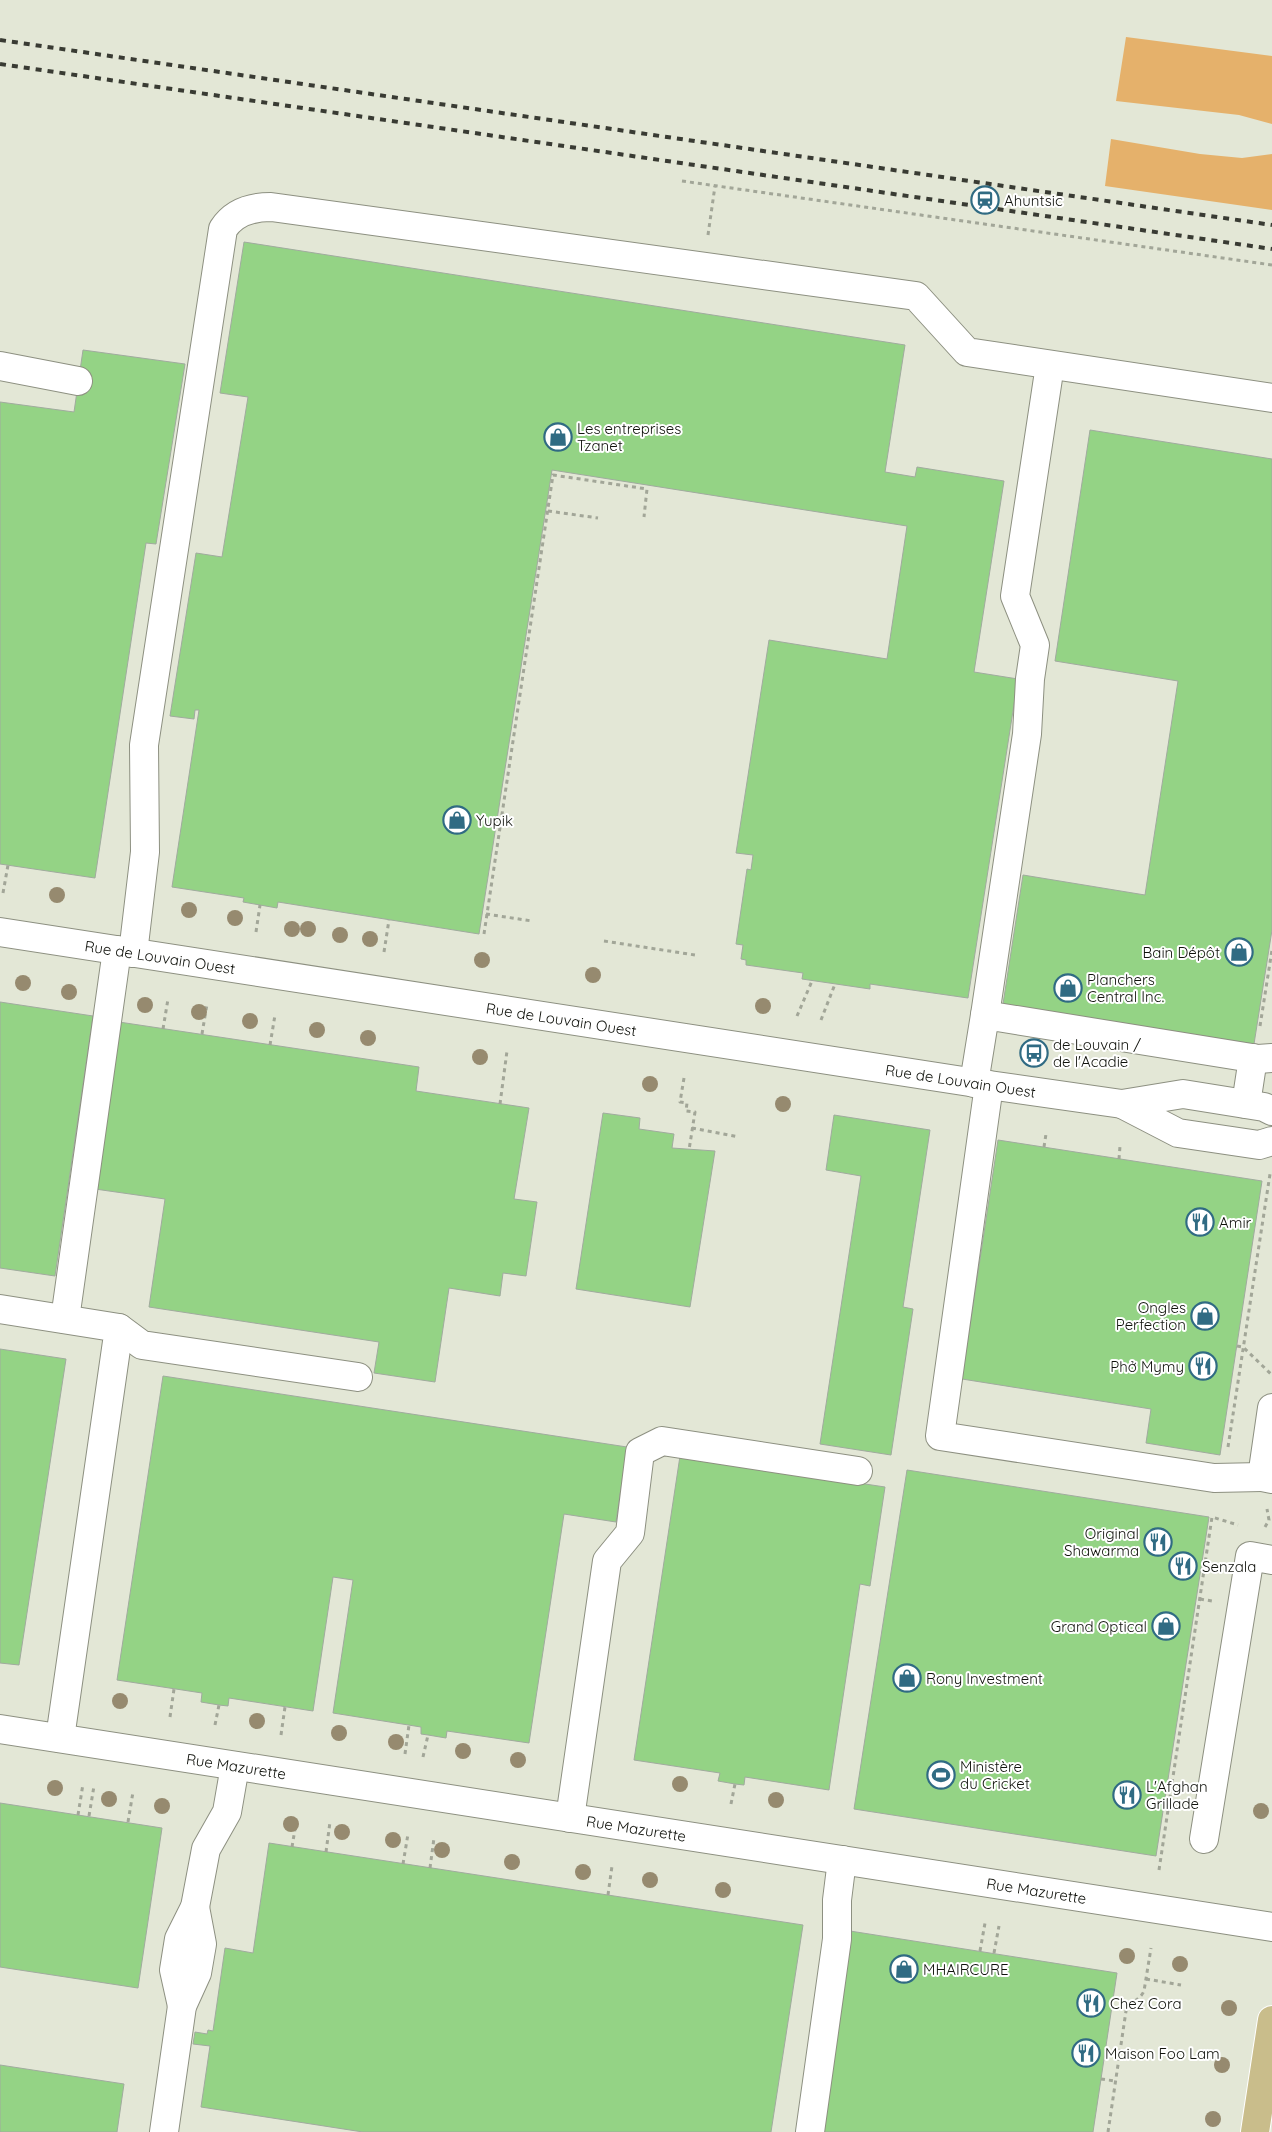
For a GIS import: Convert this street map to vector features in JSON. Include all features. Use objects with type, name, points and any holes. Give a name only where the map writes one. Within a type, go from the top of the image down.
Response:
[{"type":"main road","points":[[1256,2132],[1272,2020]]},
{"type":"street","points":[[65,1319],[125,952],[145,852],[144,745],[224,229],[235,216],[258,207],[271,207],[916,296],[967,352],[1272,398]]},
{"type":"street","points":[[1050,365],[1015,596],[1035,644],[1030,679],[1027,734],[985,1015],[982,1084],[940,1436],[1214,1478],[1267,1478],[1272,1408]]},
{"type":"street","points":[[0,366],[78,381]]},
{"type":"street","name":"Rue de Louvain Ouest","points":[[0,932],[1122,1104],[1183,1094],[1264,1107],[1272,1111]]},
{"type":"street","points":[[985,1015],[1263,1058],[1246,1104]]},
{"type":"street","name":"Rue de Louvain Ouest","points":[[1122,1104],[1178,1132],[1259,1145],[1272,1141]]},
{"type":"street","points":[[0,1309],[118,1328],[142,1345],[358,1377]]},
{"type":"street","points":[[60,1738],[118,1328]]},
{"type":"street","points":[[570,1818],[607,1561],[630,1533],[640,1452],[662,1441],[858,1471]]},
{"type":"street","points":[[1204,1839],[1261,1558]]},
{"type":"street","name":"Rue Mazurette","points":[[0,1729],[1272,1927]]},
{"type":"street","points":[[164,2132],[182,2006],[197,1973],[202,1944],[195,1907],[202,1860],[211,1838],[227,1812],[235,1766]]},
{"type":"street","points":[[810,2132],[837,1939],[837,1900],[842,1860]]},
{"type":"path","points":[[682,181],[1272,265]]},
{"type":"path","points":[[708,231],[715,186]]},
{"type":"path","points":[[484,934],[553,475],[646,489],[644,517]]},
{"type":"path","points":[[548,511],[598,518]]},
{"type":"path","points":[[3,893],[8,866]]},
{"type":"path","points":[[256,932],[260,905]]},
{"type":"path","points":[[486,914],[532,921]]},
{"type":"path","points":[[384,952],[389,920]]},
{"type":"path","points":[[604,941],[695,955]]},
{"type":"path","points":[[797,1016],[812,980]]},
{"type":"path","points":[[821,1020],[835,984]]},
{"type":"path","points":[[163,1028],[168,998]]},
{"type":"path","points":[[202,1034],[207,1004]]},
{"type":"path","points":[[270,1045],[275,1015]]},
{"type":"path","points":[[500,1104],[507,1051]]},
{"type":"path","points":[[684,1078],[680,1102],[687,1103],[686,1111],[695,1112],[688,1150]]},
{"type":"path","points":[[692,1128],[739,1137]]},
{"type":"path","points":[[1044,1147],[1046,1134]]},
{"type":"path","points":[[1119,1159],[1120,1146]]},
{"type":"path","points":[[1227,1455],[1271,1169]]},
{"type":"path","points":[[1266,1201],[1272,1202]]},
{"type":"path","points":[[1237,1346],[1243,1348],[1272,1375]]},
{"type":"path","points":[[1261,1558],[1269,1520],[1267,1478]]},
{"type":"path","points":[[1159,1870],[1212,1517],[1220,1518]]},
{"type":"path","points":[[170,1717],[174,1689]]},
{"type":"path","points":[[215,1725],[218,1705]]},
{"type":"path","points":[[281,1735],[285,1707]]},
{"type":"path","points":[[405,1754],[410,1725]]},
{"type":"path","points":[[424,1757],[428,1735]]},
{"type":"path","points":[[78,1815],[83,1784]]},
{"type":"path","points":[[731,1804],[735,1784]]},
{"type":"path","points":[[89,1816],[94,1786]]},
{"type":"path","points":[[128,1822],[133,1792]]},
{"type":"path","points":[[292,1847],[296,1817]]},
{"type":"path","points":[[326,1852],[330,1822]]},
{"type":"path","points":[[403,1864],[408,1834]]},
{"type":"path","points":[[430,1868],[434,1838]]},
{"type":"path","points":[[608,1895],[612,1866]]},
{"type":"path","points":[[980,1951],[985,1923]]},
{"type":"path","points":[[994,1953],[999,1926]]},
{"type":"path","points":[[1108,2132],[1126,2011],[1130,2003],[1142,1996],[1151,1948]]},
{"type":"path","points":[[1146,1979],[1181,1985]]},
{"type":"path","points":[[1101,2079],[1115,2081]]},
{"type":"shaded area","points":[[1126,37],[1272,56],[1272,124],[1239,115],[1116,101]]},
{"type":"shaded area","points":[[1111,139],[1200,154],[1242,158],[1272,154],[1272,210],[1105,186]]},
{"type":"building","points":[[244,242],[905,345],[885,472],[915,477],[917,467],[1004,481],[974,672],[1018,679],[968,998],[870,984],[870,989],[802,979],[803,973],[746,965],[746,960],[741,959],[743,945],[736,944],[747,869],[751,870],[753,855],[736,853],[769,640],[887,659],[907,526],[552,470],[479,934],[278,902],[277,908],[243,902],[244,898],[172,887],[199,710],[195,710],[194,719],[170,716],[196,553],[222,557],[248,397],[220,393]]},
{"type":"building","points":[[83,350],[185,364],[156,544],[146,543],[95,878],[0,864],[0,402],[74,412]]},
{"type":"building","points":[[1090,430],[1272,459],[1272,930],[1254,1044],[1003,1004],[1023,875],[1145,895],[1178,681],[1055,661]]},
{"type":"building","points":[[0,1002],[93,1016],[55,1276],[0,1268]]},
{"type":"building","points":[[119,1022],[419,1067],[416,1091],[529,1108],[514,1199],[537,1202],[526,1276],[503,1273],[500,1296],[449,1288],[435,1382],[374,1373],[379,1342],[149,1307],[165,1199],[95,1189]]},
{"type":"building","points":[[603,1113],[640,1118],[639,1129],[674,1134],[672,1148],[715,1151],[690,1307],[576,1289]]},
{"type":"building","points":[[834,1115],[930,1130],[903,1307],[913,1309],[891,1455],[820,1444],[861,1176],[826,1170]]},
{"type":"building","points":[[998,1140],[1262,1181],[1220,1455],[1146,1443],[1151,1409],[962,1379]]},
{"type":"building","points":[[0,1349],[66,1359],[19,1665],[0,1663]]},
{"type":"building","points":[[163,1376],[627,1447],[616,1522],[564,1514],[529,1743],[447,1731],[446,1738],[421,1734],[421,1727],[333,1713],[353,1580],[333,1577],[313,1711],[229,1698],[228,1706],[219,1705],[201,1702],[202,1693],[117,1680]]},
{"type":"building","points":[[680,1456],[885,1487],[870,1586],[860,1584],[829,1790],[745,1777],[744,1785],[735,1784],[718,1781],[720,1773],[634,1760]]},
{"type":"building","points":[[907,1470],[1209,1517],[1156,1856],[854,1809]]},
{"type":"building","points":[[0,1803],[162,1828],[138,1988],[0,1967]]},
{"type":"building","points":[[269,1843],[803,1925],[771,2132],[363,2132],[201,2107],[210,2046],[193,2044],[195,2032],[207,2034],[208,2030],[213,2031],[225,1948],[253,1953]]},
{"type":"building","points":[[850,1931],[1117,1973],[1093,2132],[819,2132]]},
{"type":"building","points":[[0,2065],[124,2084],[117,2132],[0,2132]]},
{"type":"railway","points":[[0,40],[1272,225]]},
{"type":"railway","points":[[0,64],[1272,249]]},
{"type":"place","name":"Ahuntsic","points":[[985,200]]},
{"type":"place","name":"Les entreprises Tzanet","points":[[558,437]]},
{"type":"place","name":"Yupik","points":[[457,820]]},
{"type":"place","name":"Bain Dépôt","points":[[1239,952]]},
{"type":"place","name":"Planchers Central Inc.","points":[[1068,988]]},
{"type":"place","name":"de Louvain / de l'Acadie","points":[[1034,1053]]},
{"type":"place","name":"Amir","points":[[1200,1222]]},
{"type":"place","name":"Ongles Perfection","points":[[1205,1316]]},
{"type":"place","name":"Phở Mymy","points":[[1203,1366]]},
{"type":"place","name":"Original Shawarma","points":[[1158,1542]]},
{"type":"place","name":"Senzala","points":[[1183,1566]]},
{"type":"place","name":"Grand Optical","points":[[1166,1626]]},
{"type":"place","name":"Rony Investment","points":[[907,1678]]},
{"type":"place","name":"Ministère du Cricket","points":[[941,1775]]},
{"type":"place","name":"L'Afghan Grillade","points":[[1127,1795]]},
{"type":"place","name":"MHAIRCURE","points":[[904,1969]]},
{"type":"place","name":"Chez Cora","points":[[1091,2003]]},
{"type":"place","name":"Maison Foo Lam","points":[[1086,2053]]}]
